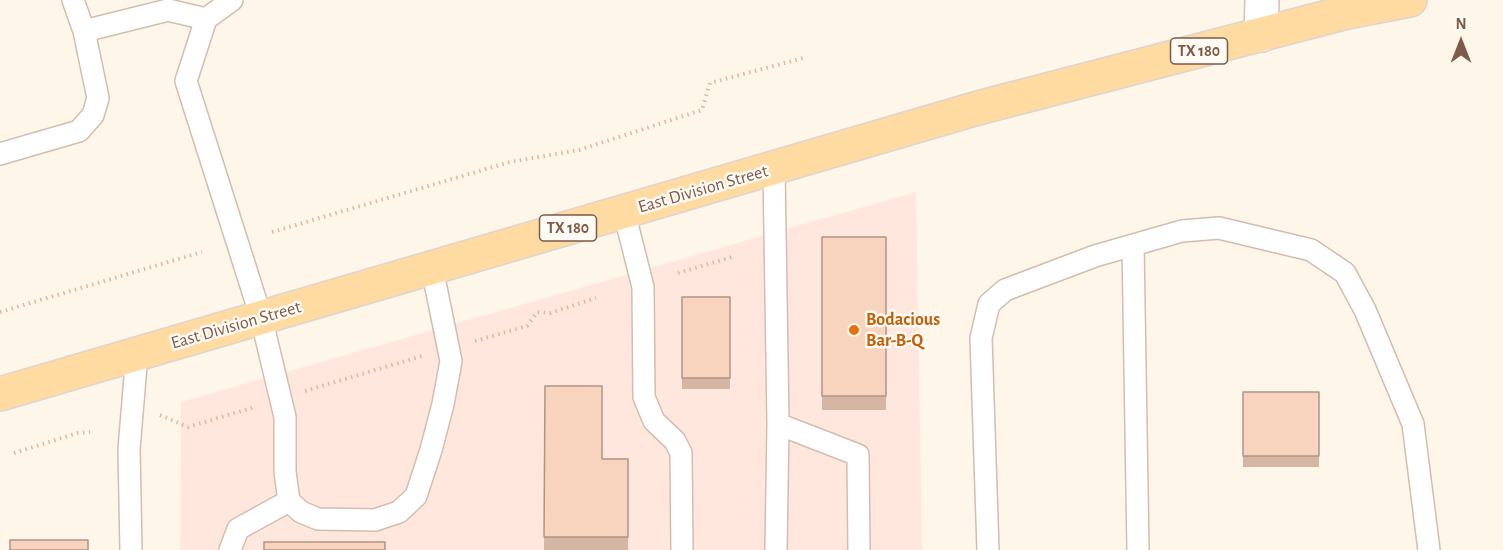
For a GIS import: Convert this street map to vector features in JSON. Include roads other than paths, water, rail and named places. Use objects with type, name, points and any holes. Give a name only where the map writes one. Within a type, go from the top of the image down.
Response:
[{"type":"main road","points":[[1261,35],[1262,0]]},
{"type":"main road","name":"East Division Street","points":[[0,394],[978,108],[1261,35],[1347,6],[1410,0]]},
{"type":"lane","points":[[0,154],[79,131],[93,115],[98,98],[84,31],[73,0]]},
{"type":"lane","points":[[232,0],[206,20],[186,81],[261,317],[285,417],[285,472],[288,501],[301,512],[318,519],[375,520],[399,512],[416,496],[434,438],[452,361],[432,268]]},
{"type":"lane","points":[[84,31],[168,10],[206,20]]},
{"type":"lane","points":[[774,168],[778,424],[776,550]]},
{"type":"lane","points":[[624,212],[643,287],[644,397],[654,421],[675,441],[681,453],[682,550]]},
{"type":"lane","points":[[988,550],[981,338],[989,304],[1005,290],[1095,256],[1182,231],[1219,228],[1311,250],[1345,273],[1365,310],[1413,424],[1429,550]]},
{"type":"lane","points":[[1133,245],[1138,550]]},
{"type":"lane","points":[[132,550],[129,448],[137,354]]},
{"type":"lane","points":[[778,424],[858,455],[859,550]]},
{"type":"lane","points":[[230,550],[238,529],[288,501]]},
{"type":"place","name":"Bodacious Bar-B-Q","points":[[854,330]]}]
